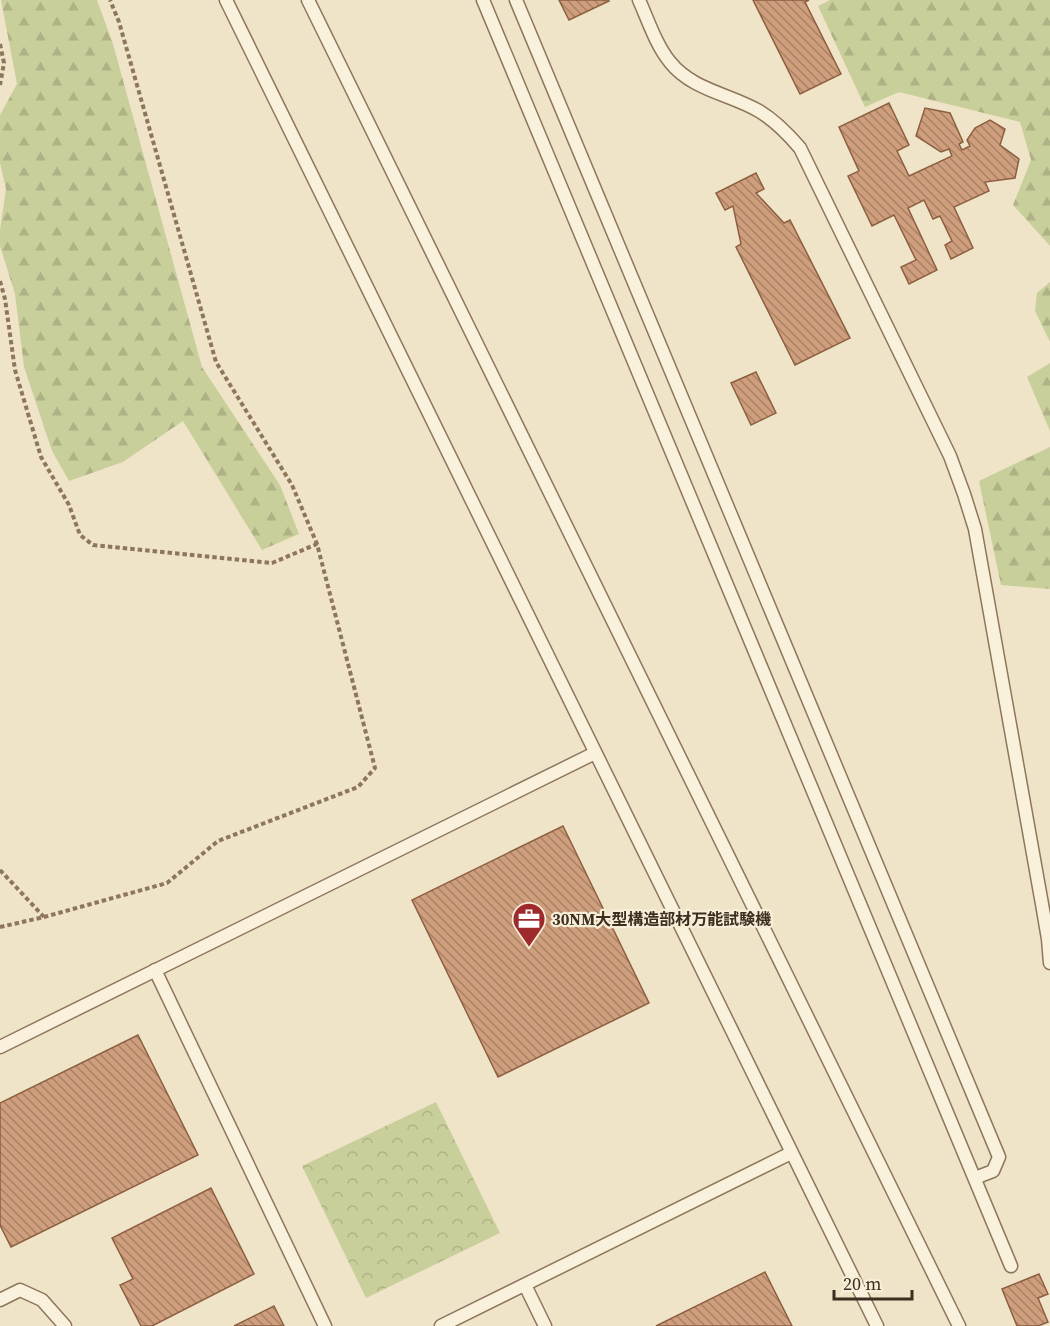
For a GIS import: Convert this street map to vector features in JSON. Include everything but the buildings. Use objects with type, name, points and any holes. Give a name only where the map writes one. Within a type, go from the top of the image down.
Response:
[{"type":"lane","points":[[226,0],[877,1326]]},
{"type":"lane","points":[[308,0],[959,1326]]},
{"type":"lane","points":[[483,0],[1011,1266]]},
{"type":"lane","points":[[516,0],[999,1157],[993,1170],[975,1178]]},
{"type":"lane","points":[[639,0],[670,62],[686,76],[704,87],[759,111],[789,135],[800,148],[950,456],[975,530],[1040,892],[1050,963]]},
{"type":"lane","points":[[0,1047],[595,753]]},
{"type":"lane","points":[[155,970],[325,1326]]},
{"type":"lane","points":[[441,1326],[791,1153]]},
{"type":"lane","points":[[525,1285],[545,1326]]},
{"type":"lane","points":[[0,1300],[20,1290],[42,1300],[65,1326]]},
{"type":"path","points":[[0,927],[167,883],[218,841],[358,787],[375,768],[318,544],[292,485],[216,362],[122,33],[110,0]]},
{"type":"path","points":[[0,44],[4,63],[0,85]]},
{"type":"path","points":[[0,281],[6,299],[15,370],[41,457],[69,505],[80,535],[93,545],[272,563],[318,544]]},
{"type":"path","points":[[0,870],[44,917]]},
{"type":"green space","points":[[1,0],[97,0],[113,44],[202,367],[280,485],[299,534],[262,550],[183,421],[123,462],[69,481],[52,451],[24,367],[15,294],[0,246],[6,189],[0,163],[0,115],[17,84]]},
{"type":"green space","points":[[830,0],[1050,0],[1050,246],[1013,205],[1031,160],[1020,122],[899,92],[865,107],[818,6]]},
{"type":"green space","points":[[1050,282],[1050,342],[1035,311],[1037,293]]},
{"type":"green space","points":[[1050,363],[1050,431],[1027,377]]},
{"type":"green space","points":[[1050,447],[1050,589],[1001,585],[979,481]]},
{"type":"green space","points":[[436,1102],[500,1233],[366,1298],[302,1166]]},
{"type":"place","name":"30NM大型構造部材万能試験機","points":[[529,948]]}]
